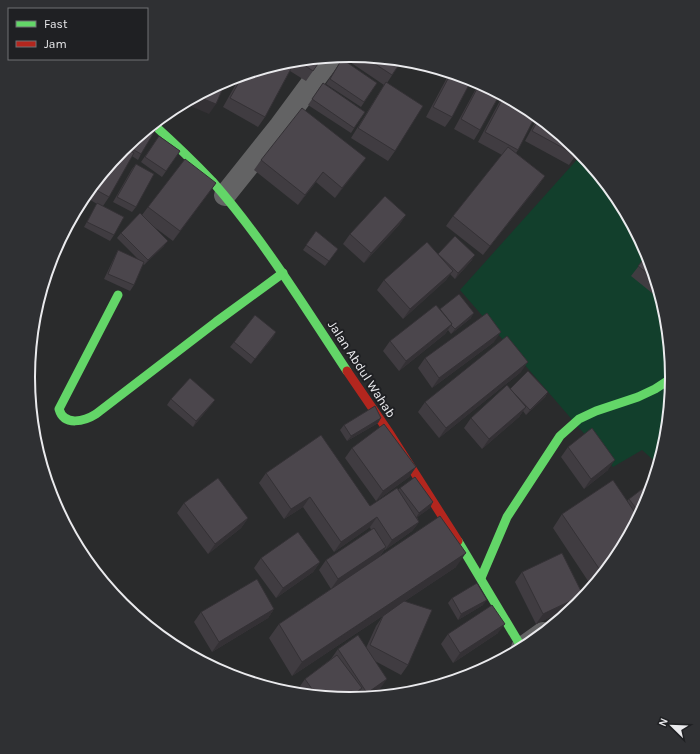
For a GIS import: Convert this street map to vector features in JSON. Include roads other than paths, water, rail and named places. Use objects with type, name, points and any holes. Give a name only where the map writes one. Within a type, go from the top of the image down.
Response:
[{"type":"street","points":[[225,195],[280,126],[326,63]]},
{"type":"street","name":"Jalan Abdul Wahab","points":[[157,128],[192,160],[225,195],[283,273],[392,438],[481,578],[519,643]]},
{"type":"street","points":[[118,295],[59,409],[59,413],[62,417],[69,420],[76,422],[83,421],[92,416],[137,385],[220,318],[283,273]]},
{"type":"street","points":[[481,578],[507,517],[560,436],[579,418],[638,397],[665,383]]}]
